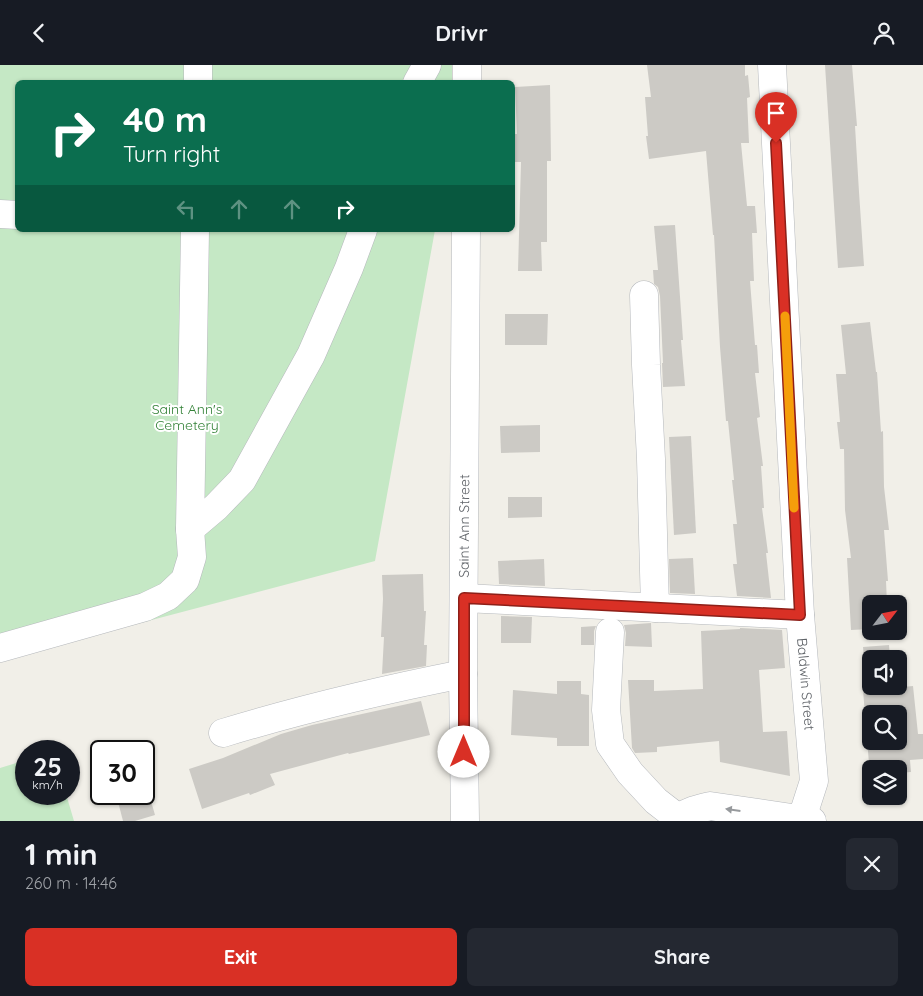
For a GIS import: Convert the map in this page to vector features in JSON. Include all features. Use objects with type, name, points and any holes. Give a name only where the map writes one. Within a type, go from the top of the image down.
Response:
[{"type":"street","points":[[198,65],[198,80]]},
{"type":"street","points":[[419,80],[427,65]]},
{"type":"street","points":[[467,65],[467,80]]},
{"type":"street","name":"Baldwin Street","points":[[772,65],[800,615],[814,781],[802,820]]},
{"type":"street","points":[[0,214],[15,215]]},
{"type":"street","points":[[0,648],[145,607],[168,597],[185,580],[192,557],[190,529],[195,232]]},
{"type":"street","points":[[190,529],[216,507],[242,480],[311,355],[350,269],[362,232]]},
{"type":"street","name":"Saint Ann Street","points":[[465,821],[466,232]]},
{"type":"street","points":[[644,295],[652,459],[655,608]]},
{"type":"street","points":[[464,598],[800,615]]},
{"type":"street","points":[[610,632],[606,710],[610,744],[630,773],[656,801],[677,820],[694,810],[710,806],[802,820]]},
{"type":"street","points":[[223,733],[344,699],[464,674]]},
{"type":"green space","name":"Saint Ann's Cemetery","points":[[0,65],[452,65],[452,80],[15,80],[15,232],[435,232],[375,561],[0,660]]},
{"type":"green space","points":[[15,763],[15,805],[69,805],[74,821],[0,821],[0,768]]},
{"type":"building","points":[[647,65],[745,65],[745,76],[748,75],[750,97],[747,98],[749,143],[741,143],[747,206],[755,206],[757,233],[752,233],[754,281],[750,281],[759,373],[755,373],[760,417],[757,418],[763,466],[761,466],[764,508],[762,508],[771,598],[737,596],[733,564],[737,564],[733,524],[737,524],[732,480],[734,480],[728,421],[726,421],[714,235],[706,151],[649,159],[646,136],[648,136],[645,97],[651,97]]},
{"type":"building","points":[[825,65],[852,65],[864,266],[838,268]]},
{"type":"building","points":[[550,85],[551,161],[547,161],[547,242],[541,242],[542,271],[518,271],[521,162],[515,162],[515,134],[517,134],[515,87]]},
{"type":"building","points":[[675,225],[685,386],[663,387],[660,296],[658,287],[654,284],[653,270],[658,270],[654,226]]},
{"type":"building","points":[[505,314],[548,314],[547,345],[505,345]]},
{"type":"building","points":[[870,322],[877,372],[881,432],[883,431],[884,487],[889,530],[884,530],[888,581],[886,581],[887,595],[862,595],[862,629],[851,630],[847,558],[851,558],[845,510],[844,449],[840,449],[837,422],[840,422],[836,374],[846,374],[841,325]]},
{"type":"building","points":[[540,425],[540,452],[501,453],[500,426]]},
{"type":"building","points":[[691,436],[696,533],[674,535],[669,437]]},
{"type":"building","points":[[508,497],[542,497],[542,517],[508,518]]},
{"type":"building","points":[[693,558],[695,594],[670,593],[669,559]]},
{"type":"building","points":[[544,559],[545,586],[499,584],[498,561]]},
{"type":"building","points":[[423,574],[424,611],[426,611],[424,645],[427,645],[426,666],[382,674],[384,637],[381,637],[382,575]]},
{"type":"building","points":[[501,616],[532,617],[531,643],[501,643]]},
{"type":"building","points":[[651,623],[652,647],[625,646],[626,633],[624,625]]},
{"type":"building","points":[[596,626],[594,645],[581,645],[581,627]]},
{"type":"building","points":[[740,628],[782,630],[785,668],[759,670],[763,732],[787,731],[790,776],[720,762],[719,741],[657,747],[657,752],[635,753],[632,748],[628,680],[654,680],[654,691],[703,689],[701,631]]},
{"type":"building","points":[[889,645],[889,650],[863,650],[863,647]]},
{"type":"building","points":[[557,681],[581,681],[581,694],[589,695],[589,746],[557,746],[557,738],[511,735],[513,690],[557,694]]},
{"type":"building","points":[[913,686],[918,734],[923,734],[923,759],[910,760],[911,772],[907,772],[907,760],[869,760],[868,750],[907,750],[907,705],[864,705],[863,695],[907,695],[907,687]]},
{"type":"building","points":[[421,701],[430,735],[348,753],[270,774],[275,785],[250,795],[249,793],[202,809],[189,769],[223,758],[281,734],[312,725]]},
{"type":"building","points":[[119,805],[152,805],[155,815],[135,821],[123,821]]},
{"type":"slow traffic","points":[[785,316],[794,508]]},
{"type":"route","points":[[464,752],[464,598],[800,615],[776,143]]}]
